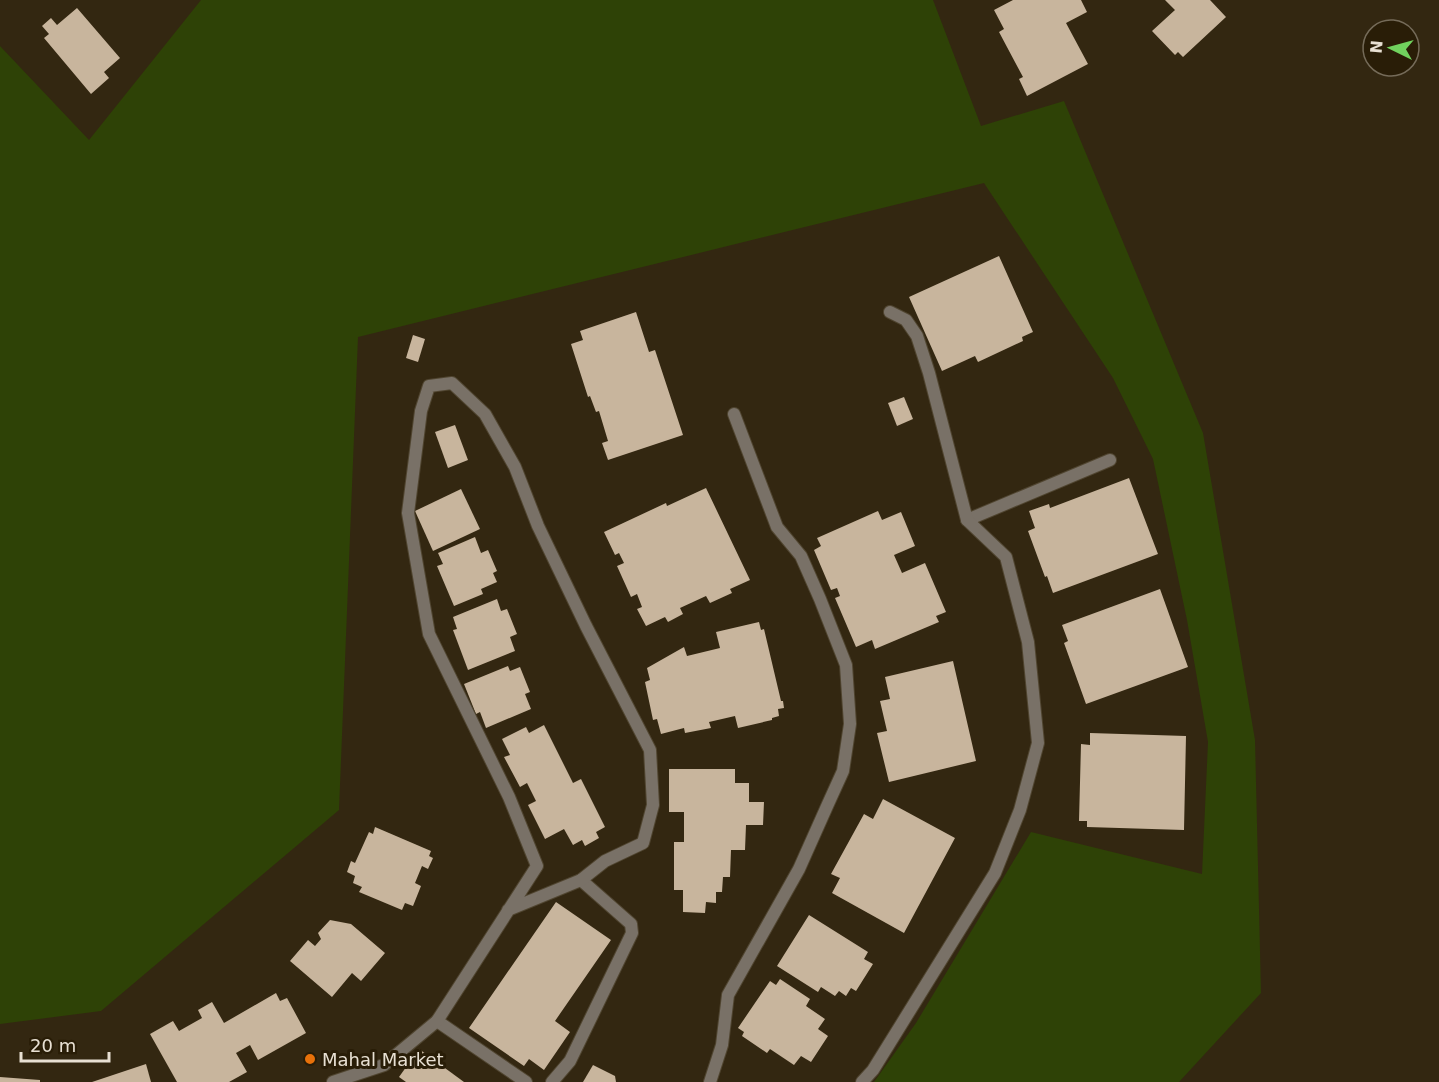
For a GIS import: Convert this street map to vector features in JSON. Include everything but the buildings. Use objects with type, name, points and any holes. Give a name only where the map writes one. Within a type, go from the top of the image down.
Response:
[{"type":"street","points":[[862,1082],[873,1070],[995,873],[1020,810],[1038,743],[1028,642],[1006,557],[968,520],[917,336],[906,320],[890,312]]},
{"type":"street","points":[[333,1082],[384,1065],[437,1021],[508,910],[537,866],[509,797],[429,634],[408,513],[421,411],[429,386],[452,383],[485,414],[515,467],[548,546],[586,626],[650,750],[653,805],[643,843],[605,861],[581,880],[508,910]]},
{"type":"street","points":[[710,1082],[722,1045],[728,995],[804,858],[843,771],[850,724],[846,665],[801,556],[777,527],[734,414]]},
{"type":"street","points":[[968,520],[1110,460]]},
{"type":"street","points":[[552,1082],[570,1060],[632,933],[631,924],[581,880]]},
{"type":"street","points":[[437,1021],[526,1082]]},
{"type":"green space","points":[[201,0],[933,0],[981,126],[1064,101],[1203,433],[1255,740],[1261,993],[1179,1082],[874,1082],[916,1023],[1031,832],[1202,874],[1208,742],[1187,620],[1153,459],[1113,378],[984,183],[358,337],[339,810],[101,1011],[0,1024],[0,46],[89,140]]},
{"type":"place","name":"Mahal Market","points":[[310,1059]]}]
